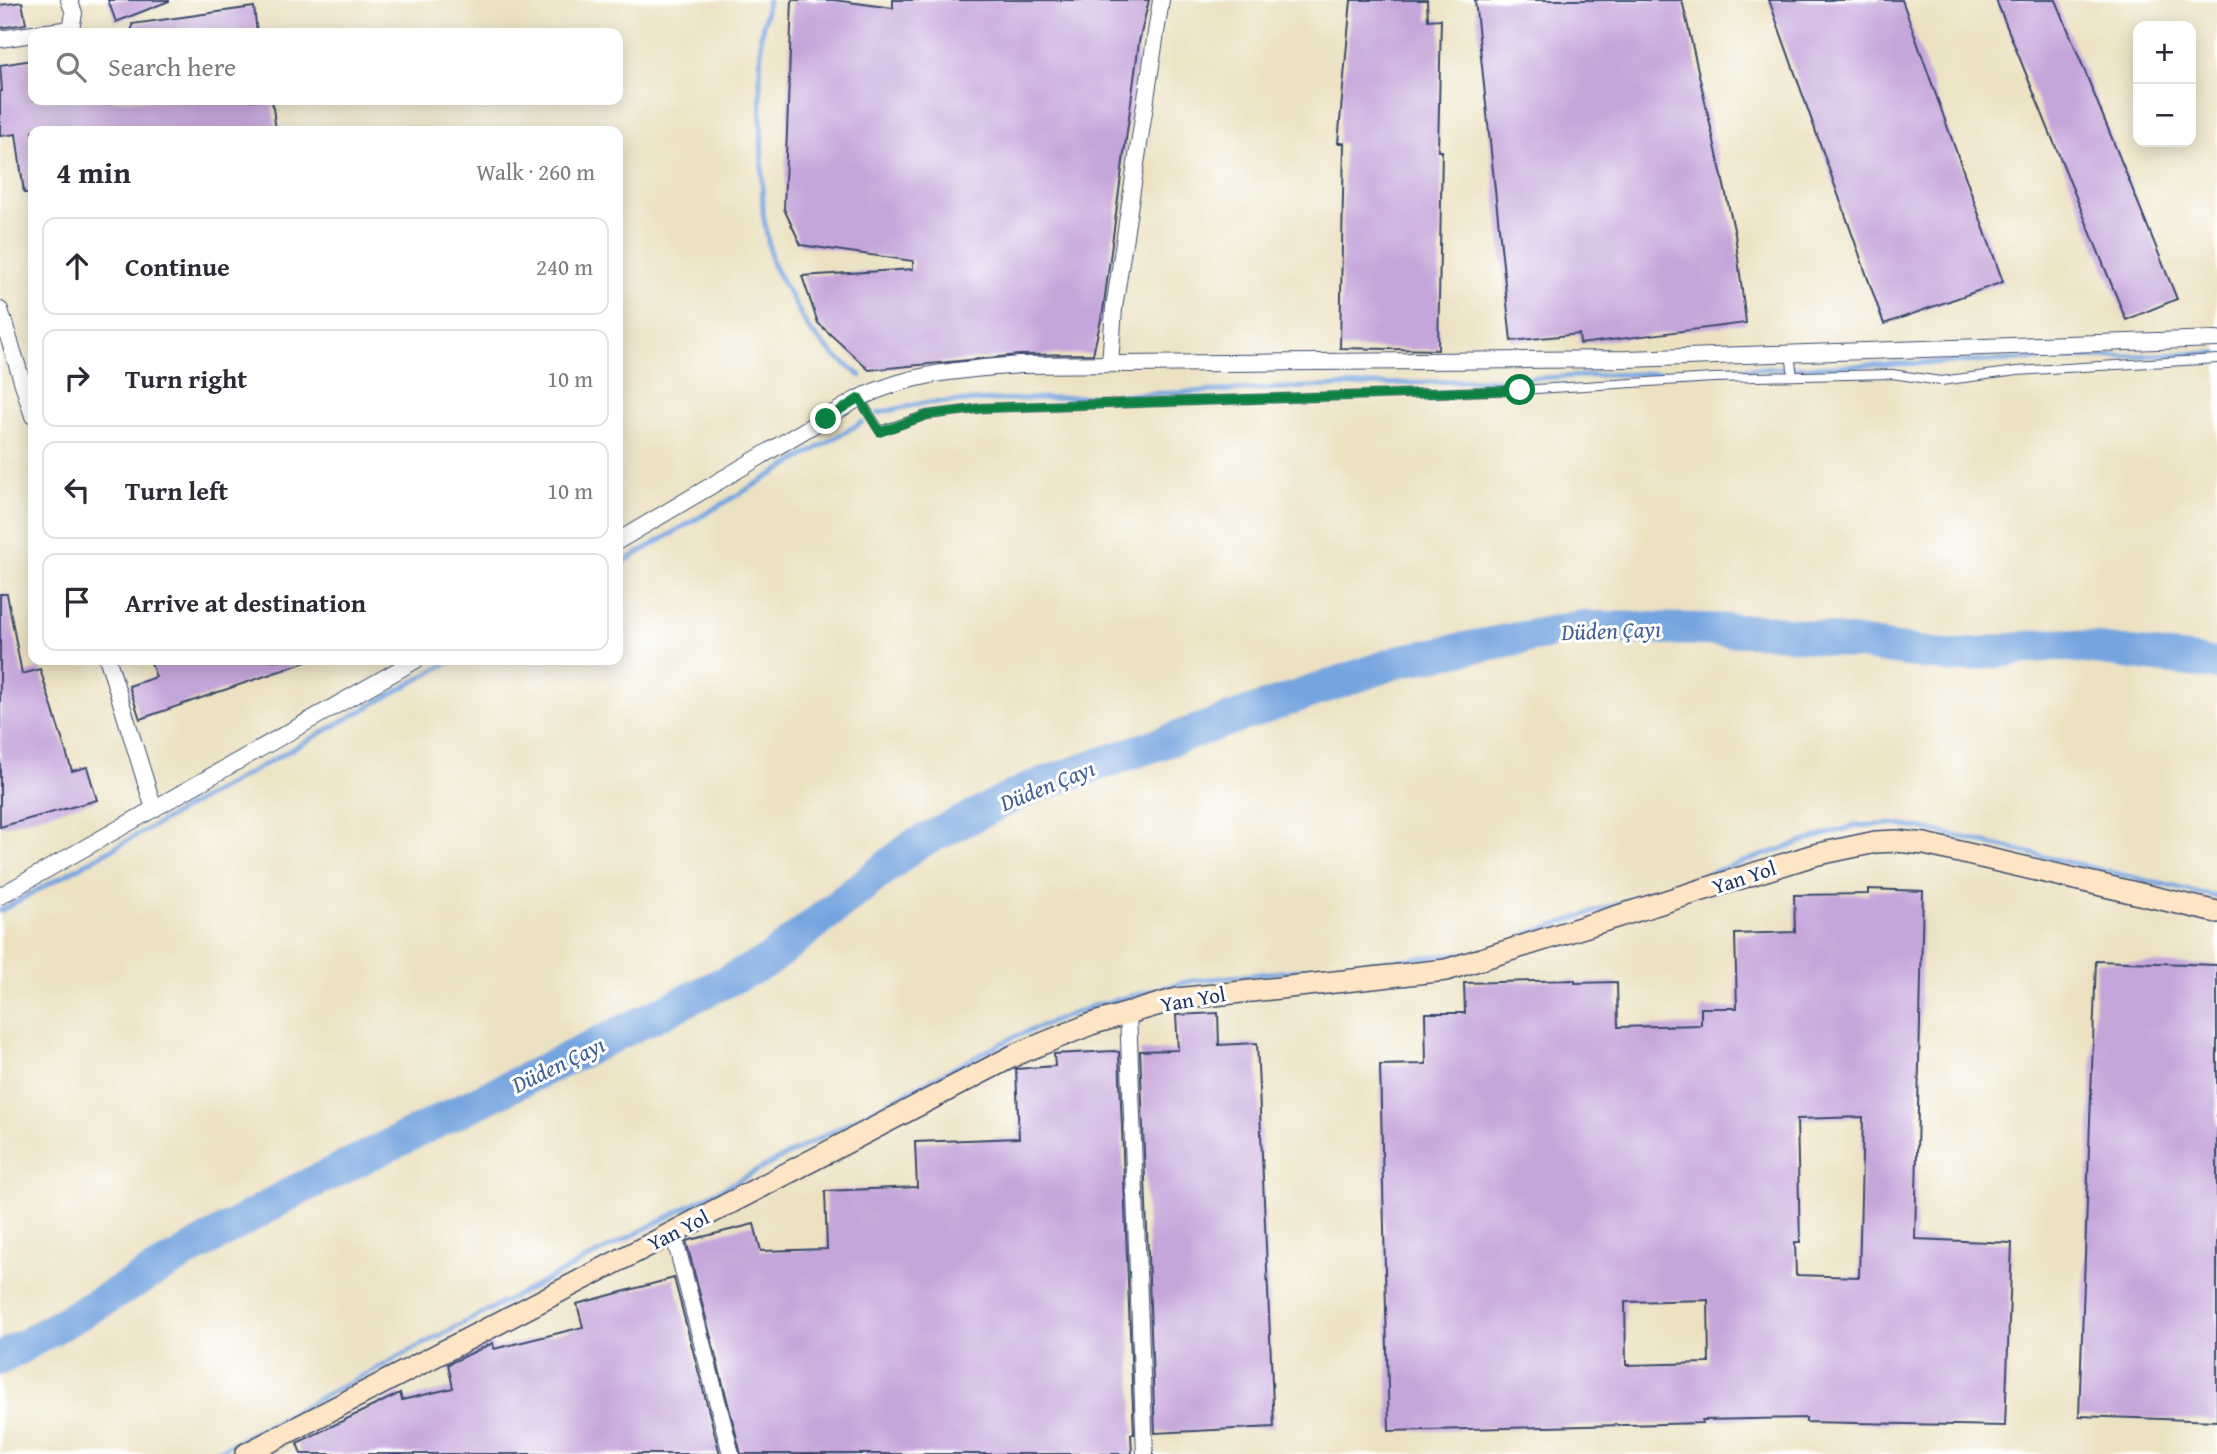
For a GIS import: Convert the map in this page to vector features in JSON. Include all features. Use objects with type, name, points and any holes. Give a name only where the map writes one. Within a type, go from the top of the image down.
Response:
[{"type":"street","points":[[69,0],[74,13],[71,28]]},
{"type":"street","points":[[1110,364],[1114,308],[1161,0]]},
{"type":"street","points":[[0,39],[28,35]]},
{"type":"street","points":[[0,310],[28,400]]},
{"type":"street","points":[[623,538],[859,398],[888,385],[936,372],[1020,365],[1790,357],[2217,339]]},
{"type":"street","points":[[110,665],[154,810]]},
{"type":"street","points":[[0,896],[407,665]]},
{"type":"street","name":"Yan Yol","points":[[246,1454],[1017,1055],[1091,1024],[1177,999],[1446,970],[1814,855],[1876,842],[1897,841],[1958,850],[2217,912]]},
{"type":"street","points":[[1128,1013],[1145,1454]]},
{"type":"street","points":[[673,1232],[731,1454]]},
{"type":"lane","points":[[1790,357],[1793,374]]},
{"type":"lane","points":[[859,398],[880,432],[927,415],[983,408],[1520,390],[1793,374],[1892,374],[1941,381],[2017,371],[2217,359]]},
{"type":"building","points":[[108,0],[169,0],[169,1],[116,22]]},
{"type":"building","points":[[792,0],[834,0],[893,8],[893,0],[1149,0],[1139,42],[1103,311],[1093,354],[1019,355],[869,370],[818,323],[802,276],[913,269],[913,261],[801,245],[784,209]]},
{"type":"building","points":[[1351,0],[1427,0],[1428,20],[1441,19],[1438,151],[1442,151],[1438,350],[1340,348],[1344,143],[1338,143]]},
{"type":"building","points":[[1475,0],[1682,0],[1735,234],[1746,323],[1580,344],[1579,334],[1511,341]]},
{"type":"building","points":[[1769,0],[1902,0],[2003,282],[1884,324]]},
{"type":"building","points":[[1996,0],[2056,0],[2177,299],[2126,320]]},
{"type":"building","points":[[22,2],[26,24],[0,28],[0,5]]},
{"type":"building","points":[[254,7],[256,28],[132,28],[132,24]]},
{"type":"building","points":[[28,61],[28,105],[273,105],[275,126],[28,126],[28,193],[24,193],[16,134],[0,136],[0,65]]},
{"type":"building","points":[[0,594],[7,594],[22,674],[40,669],[72,771],[87,767],[97,800],[0,827]]},
{"type":"building","points":[[152,665],[297,665],[140,719],[129,686],[156,677]]},
{"type":"building","points":[[1868,889],[1923,891],[1915,1239],[2012,1243],[2005,1426],[1806,1422],[1806,1418],[1389,1431],[1380,1065],[1426,1064],[1425,1013],[1465,1013],[1464,983],[1575,980],[1575,983],[1617,982],[1618,1027],[1701,1025],[1701,1008],[1737,1008],[1735,934],[1795,932],[1794,895],[1868,894]],"holes":[[[1863,1117],[1859,1277],[1796,1275],[1795,1242],[1800,1242],[1797,1119]],[[1708,1300],[1709,1363],[1626,1365],[1625,1302]]]},
{"type":"building","points":[[2096,961],[2217,965],[2217,1421],[2079,1416]]},
{"type":"building","points":[[1218,1013],[1219,1045],[1257,1043],[1274,1427],[1155,1433],[1140,1051],[1178,1050],[1176,1015]]},
{"type":"building","points":[[1119,1052],[1134,1434],[1131,1434],[1132,1454],[741,1454],[686,1241],[754,1224],[761,1251],[827,1249],[825,1191],[917,1187],[915,1142],[1019,1138],[1016,1069],[1055,1066],[1054,1054]]},
{"type":"building","points":[[674,1278],[720,1454],[301,1454],[297,1443],[400,1393],[402,1400],[453,1388],[448,1364],[493,1343],[494,1349],[583,1327],[577,1304]]},
{"type":"waterway","points":[[768,0],[761,35],[760,81],[763,213],[772,263],[810,331],[835,356],[861,376]]},
{"type":"waterway","points":[[878,413],[924,403],[2217,353]]},
{"type":"waterway","points":[[623,562],[862,422]]},
{"type":"waterway","name":"Düden Çayı","points":[[0,1359],[295,1191],[768,961],[913,846],[1030,788],[1404,660],[1579,627],[1771,631],[1951,657],[2056,644],[2217,664]]},
{"type":"waterway","points":[[0,911],[444,665]]},
{"type":"waterway","points":[[1522,936],[1855,826],[1892,824],[1935,831],[2217,897]]},
{"type":"waterway","points":[[212,1454],[1014,1037],[1092,1006],[1191,981],[1466,953]]},
{"type":"route","points":[[826,419],[859,398],[880,432],[927,415],[983,408],[1520,390]]}]
